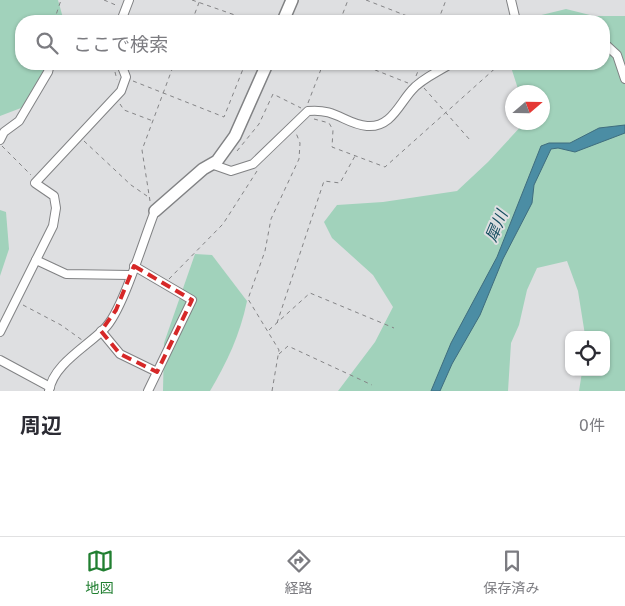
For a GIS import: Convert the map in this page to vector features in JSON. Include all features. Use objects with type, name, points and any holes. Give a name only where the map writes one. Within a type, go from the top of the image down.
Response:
[{"type":"street","points":[[123,15],[129,0]]},
{"type":"street","points":[[286,15],[292,0]]},
{"type":"street","points":[[511,0],[515,15]]},
{"type":"street","points":[[610,49],[617,55],[625,80]]},
{"type":"street","points":[[0,140],[4,132],[19,121],[48,70]]},
{"type":"street","points":[[0,332],[54,226],[56,208],[54,196],[35,183],[121,91],[126,77],[123,70]]},
{"type":"street","points":[[0,360],[49,389],[65,363],[106,328],[116,310],[155,211],[198,173],[217,161],[235,136],[264,70]]},
{"type":"street","points":[[211,164],[231,172],[255,163],[308,111],[326,110],[366,126],[381,124],[398,112],[417,84],[440,70]]},
{"type":"street","points":[[36,260],[66,274],[130,276]]},
{"type":"street","points":[[134,266],[192,300],[148,391]]},
{"type":"street","points":[[101,331],[120,354],[158,372]]},
{"type":"path","points":[[56,15],[61,0]]},
{"type":"path","points":[[104,0],[125,10]]},
{"type":"path","points":[[192,0],[234,15]]},
{"type":"path","points":[[194,15],[200,0]]},
{"type":"path","points":[[342,15],[348,0]]},
{"type":"path","points":[[366,0],[405,15]]},
{"type":"path","points":[[440,15],[446,0]]},
{"type":"path","points":[[155,211],[148,197],[142,150],[172,70]]},
{"type":"path","points":[[126,77],[163,94],[224,117],[243,70]]},
{"type":"path","points":[[308,111],[306,106],[321,70]]},
{"type":"path","points":[[377,70],[417,84],[470,140]]},
{"type":"path","points":[[314,120],[330,123],[333,130],[332,147],[386,167],[493,70]]},
{"type":"path","points":[[115,86],[117,80],[116,72]]},
{"type":"path","points":[[232,156],[259,124],[273,94],[308,111]]},
{"type":"path","points":[[115,98],[124,110],[153,121]]},
{"type":"path","points":[[272,391],[279,350],[248,299],[265,251],[271,219],[299,159],[300,143],[293,126]]},
{"type":"path","points":[[80,137],[130,185],[148,197]]},
{"type":"path","points":[[0,144],[37,181]]},
{"type":"path","points":[[277,323],[324,181],[340,183],[355,155]]},
{"type":"path","points":[[164,284],[223,224],[257,173],[255,163]]},
{"type":"path","points":[[268,331],[310,293],[394,328]]},
{"type":"path","points":[[16,301],[61,325],[86,344]]},
{"type":"path","points":[[278,354],[288,346],[372,385]]},
{"type":"highlighted area","points":[[134,266],[192,300],[157,372],[120,354],[101,331],[116,310]]},
{"type":"green space","points":[[0,0],[58,0],[62,15],[15,15],[15,70],[50,70],[34,103],[0,116]]},
{"type":"green space","points":[[566,9],[590,15],[542,15]]},
{"type":"green space","points":[[610,16],[625,16],[625,391],[579,391],[581,376],[610,376],[610,331],[584,331],[578,291],[567,261],[537,268],[527,290],[519,325],[511,343],[508,391],[338,391],[375,342],[393,307],[373,275],[332,238],[324,222],[337,205],[383,202],[457,191],[488,162],[518,130],[550,130],[550,85],[517,85],[512,70],[610,70]]},
{"type":"green space","points":[[0,210],[6,212],[9,249],[0,276]]},
{"type":"green space","points":[[195,254],[212,255],[247,301],[241,325],[232,348],[210,391],[163,391],[164,343]]},
{"type":"water","points":[[625,125],[625,133],[575,152],[558,148],[551,149],[534,185],[532,203],[503,259],[480,315],[452,364],[440,391],[431,391],[451,343],[497,257],[541,146],[549,143],[570,143],[599,128]]},
{"type":"water label","name":"犀川","points":[[496,226]]}]
